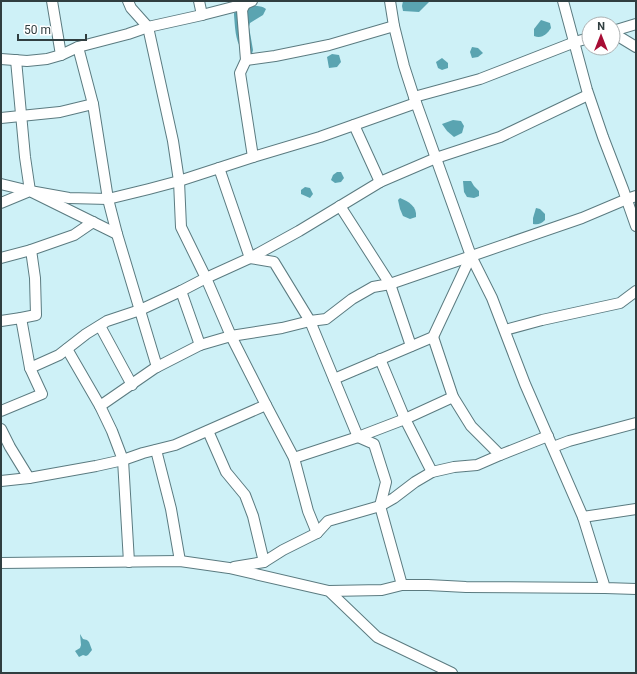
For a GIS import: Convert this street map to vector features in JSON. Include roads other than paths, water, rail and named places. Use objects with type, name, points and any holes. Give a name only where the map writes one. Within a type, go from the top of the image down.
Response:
[{"type":"street","points":[[52,1],[61,55]]},
{"type":"street","points":[[128,1],[131,8],[148,27],[173,141],[179,181],[181,227],[206,278],[231,336],[294,458],[308,511],[317,533]]},
{"type":"street","points":[[199,1],[202,15]]},
{"type":"street","points":[[390,1],[394,26],[404,66],[471,256],[492,298],[525,384],[582,517],[605,588]]},
{"type":"street","points":[[563,1],[588,95],[603,137],[631,198],[636,226]]},
{"type":"street","points":[[1,59],[27,61],[47,59],[61,55],[78,47],[128,34],[148,27],[249,3]]},
{"type":"street","points":[[249,3],[242,10],[246,60],[240,73],[253,157]]},
{"type":"street","points":[[621,29],[636,24]]},
{"type":"street","points":[[246,60],[275,56],[329,45],[394,26]]},
{"type":"street","points":[[621,37],[636,47]]},
{"type":"street","points":[[1,184],[69,198],[108,199],[149,189],[320,138],[415,100],[480,79],[581,40]]},
{"type":"street","points":[[78,47],[92,104],[108,199],[157,367]]},
{"type":"street","points":[[16,60],[25,157],[30,191]]},
{"type":"street","points":[[30,368],[59,355],[86,334],[107,321],[140,310],[250,258],[299,231],[380,182],[436,158],[500,137],[588,95]]},
{"type":"street","points":[[1,118],[60,112],[92,104]]},
{"type":"street","points":[[354,125],[380,182]]},
{"type":"street","points":[[219,168],[250,258]]},
{"type":"street","points":[[1,203],[30,191],[117,234]]},
{"type":"street","points":[[100,406],[157,367],[200,345],[231,336],[326,319],[352,299],[373,287],[390,284],[582,218],[631,198]]},
{"type":"street","points":[[340,206],[390,284],[411,346]]},
{"type":"street","points":[[1,258],[31,250],[74,235],[93,222]]},
{"type":"street","points":[[1,321],[36,315],[35,278],[31,250]]},
{"type":"street","points":[[334,379],[433,337],[471,256]]},
{"type":"street","points":[[250,258],[274,262],[310,321],[358,437],[374,444],[386,482],[380,506],[402,585]]},
{"type":"street","points":[[181,291],[200,345]]},
{"type":"street","points":[[505,330],[542,320],[620,303],[636,291]]},
{"type":"street","points":[[1,411],[42,394],[30,368],[21,318]]},
{"type":"street","points":[[100,326],[132,385]]},
{"type":"street","points":[[433,337],[453,397],[471,426],[500,455]]},
{"type":"street","points":[[67,349],[100,406],[112,431],[123,460],[128,562]]},
{"type":"street","points":[[380,359],[405,419],[432,472]]},
{"type":"street","points":[[294,458],[358,437],[405,419],[453,397]]},
{"type":"street","points":[[1,481],[29,478],[96,466],[176,445],[266,405]]},
{"type":"street","points":[[553,447],[569,441],[636,423]]},
{"type":"street","points":[[1,429],[29,478]]},
{"type":"street","points":[[208,431],[226,472],[245,495],[253,516],[264,562]]},
{"type":"street","points":[[229,568],[264,562],[283,550],[317,533],[328,521],[380,506],[432,472],[454,467],[477,465],[548,436]]},
{"type":"street","points":[[156,450],[171,509],[180,561]]},
{"type":"street","points":[[582,517],[636,509]]},
{"type":"street","points":[[1,563],[180,561],[229,568],[329,591],[382,590],[402,585],[605,588],[636,590]]},
{"type":"street","points":[[329,591],[378,637],[452,673]]},
{"type":"water","points":[[403,1],[430,1],[419,12],[403,11]]},
{"type":"water","points":[[254,6],[260,6],[266,9],[263,15],[250,23],[249,27],[253,50],[251,55],[242,50],[238,42],[234,13]]},
{"type":"water","points":[[541,20],[550,23],[551,28],[544,35],[539,37],[534,36],[534,29]]},
{"type":"water","points":[[472,47],[478,48],[483,53],[478,57],[472,58],[470,52]]},
{"type":"water","points":[[332,54],[339,55],[341,62],[337,67],[329,68],[327,57]]},
{"type":"water","points":[[442,58],[448,63],[448,68],[442,70],[438,68],[436,62]]},
{"type":"water","points":[[453,120],[461,121],[464,126],[462,133],[454,137],[442,124]]},
{"type":"water","points":[[337,172],[341,172],[344,178],[341,182],[335,183],[331,180],[333,175]]},
{"type":"water","points":[[463,181],[471,181],[479,191],[479,196],[474,198],[467,197],[464,192]]},
{"type":"water","points":[[305,187],[310,188],[313,194],[310,198],[301,194],[301,190]]},
{"type":"water","points":[[400,198],[414,207],[416,217],[410,219],[403,216],[398,200]]},
{"type":"water","points":[[536,208],[540,209],[545,214],[545,220],[541,223],[533,224],[533,218]]},
{"type":"water","points":[[80,634],[83,639],[89,642],[92,650],[88,655],[79,657],[75,651],[80,648],[81,645]]}]
